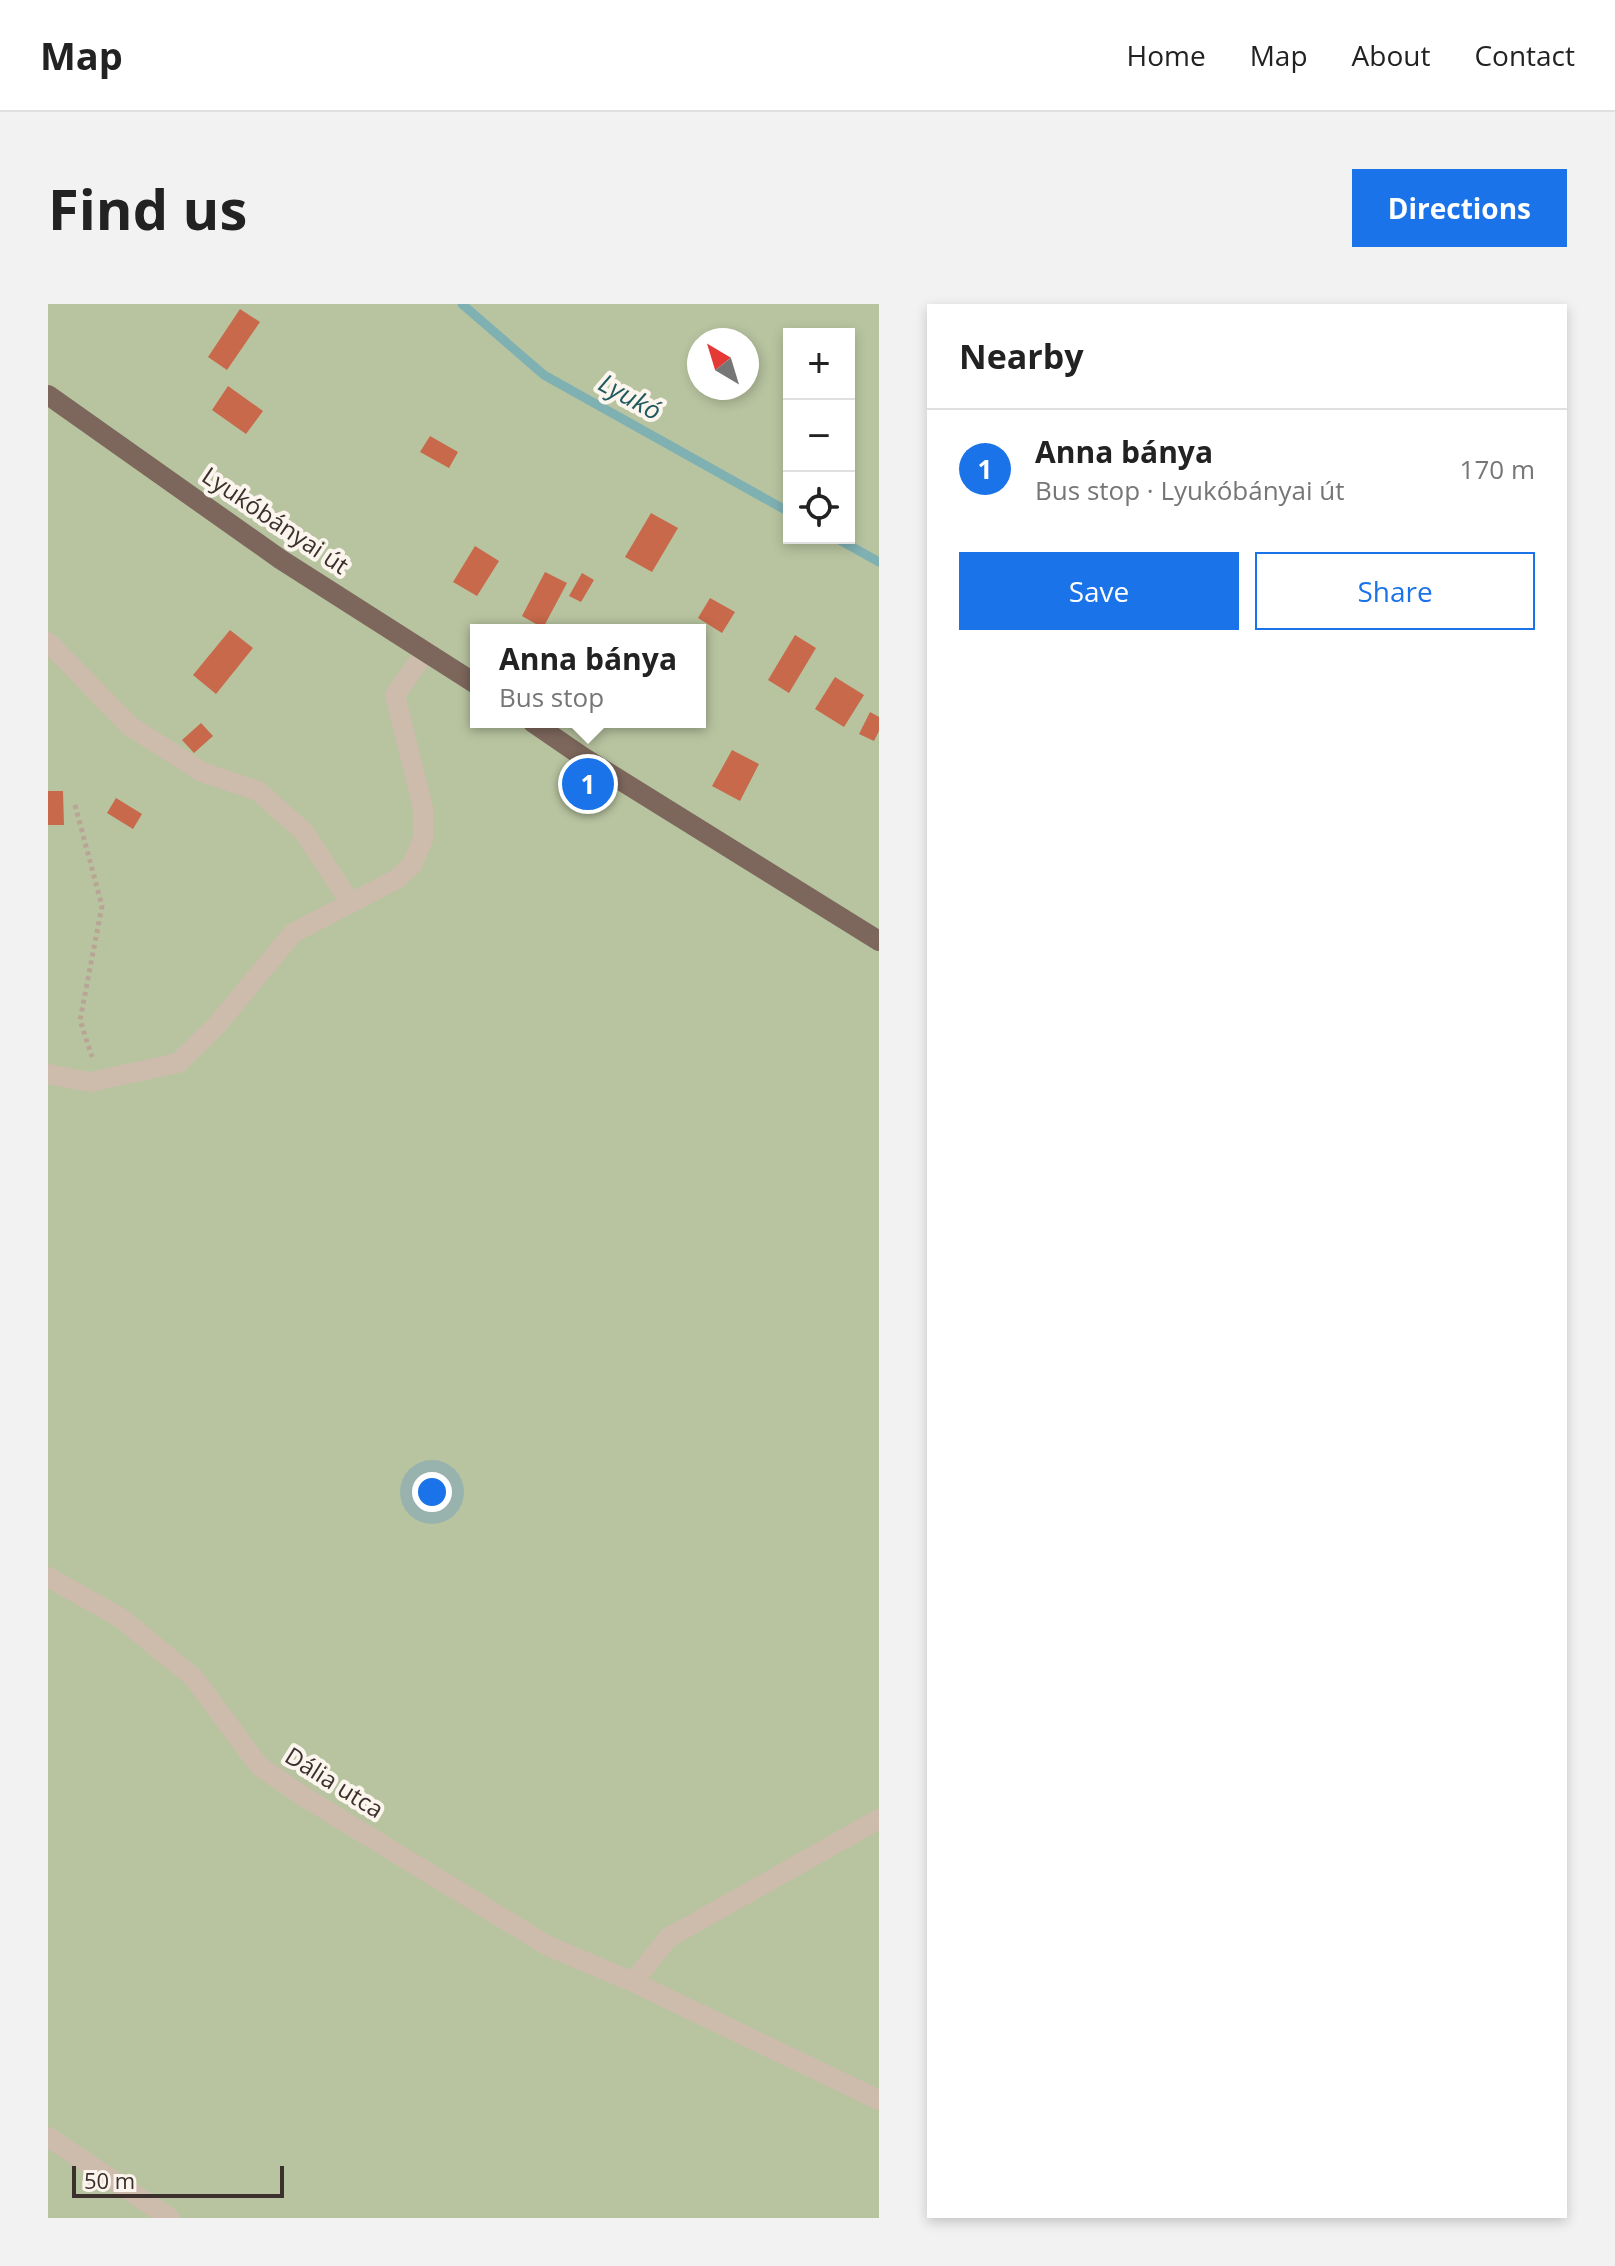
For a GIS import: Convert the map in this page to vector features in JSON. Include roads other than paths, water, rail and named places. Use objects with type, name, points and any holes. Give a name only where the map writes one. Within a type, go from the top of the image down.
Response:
[{"type":"main road","name":"Lyukóbányai út","points":[[48,395],[280,559],[470,680]]},
{"type":"main road","points":[[541,728],[879,941]]},
{"type":"street","points":[[48,642],[130,726],[202,772],[258,791],[304,832],[350,902]]},
{"type":"street","points":[[48,1074],[90,1082],[178,1063],[217,1025],[293,933],[397,879],[412,865],[423,839],[423,808],[395,695],[426,651]]},
{"type":"street","name":"Dália utca","points":[[48,1577],[121,1618],[194,1678],[259,1766],[306,1798],[548,1946],[633,1982],[879,2100]]},
{"type":"street","points":[[633,1982],[668,1938],[879,1819]]},
{"type":"street","points":[[48,2137],[170,2218]]},
{"type":"waterway","name":"Lyukó","points":[[462,304],[544,375],[783,509]]},
{"type":"waterway","name":"Lyukó","points":[[847,544],[879,562]]},
{"type":"place","name":"Anna bánya","points":[[588,784]]}]
